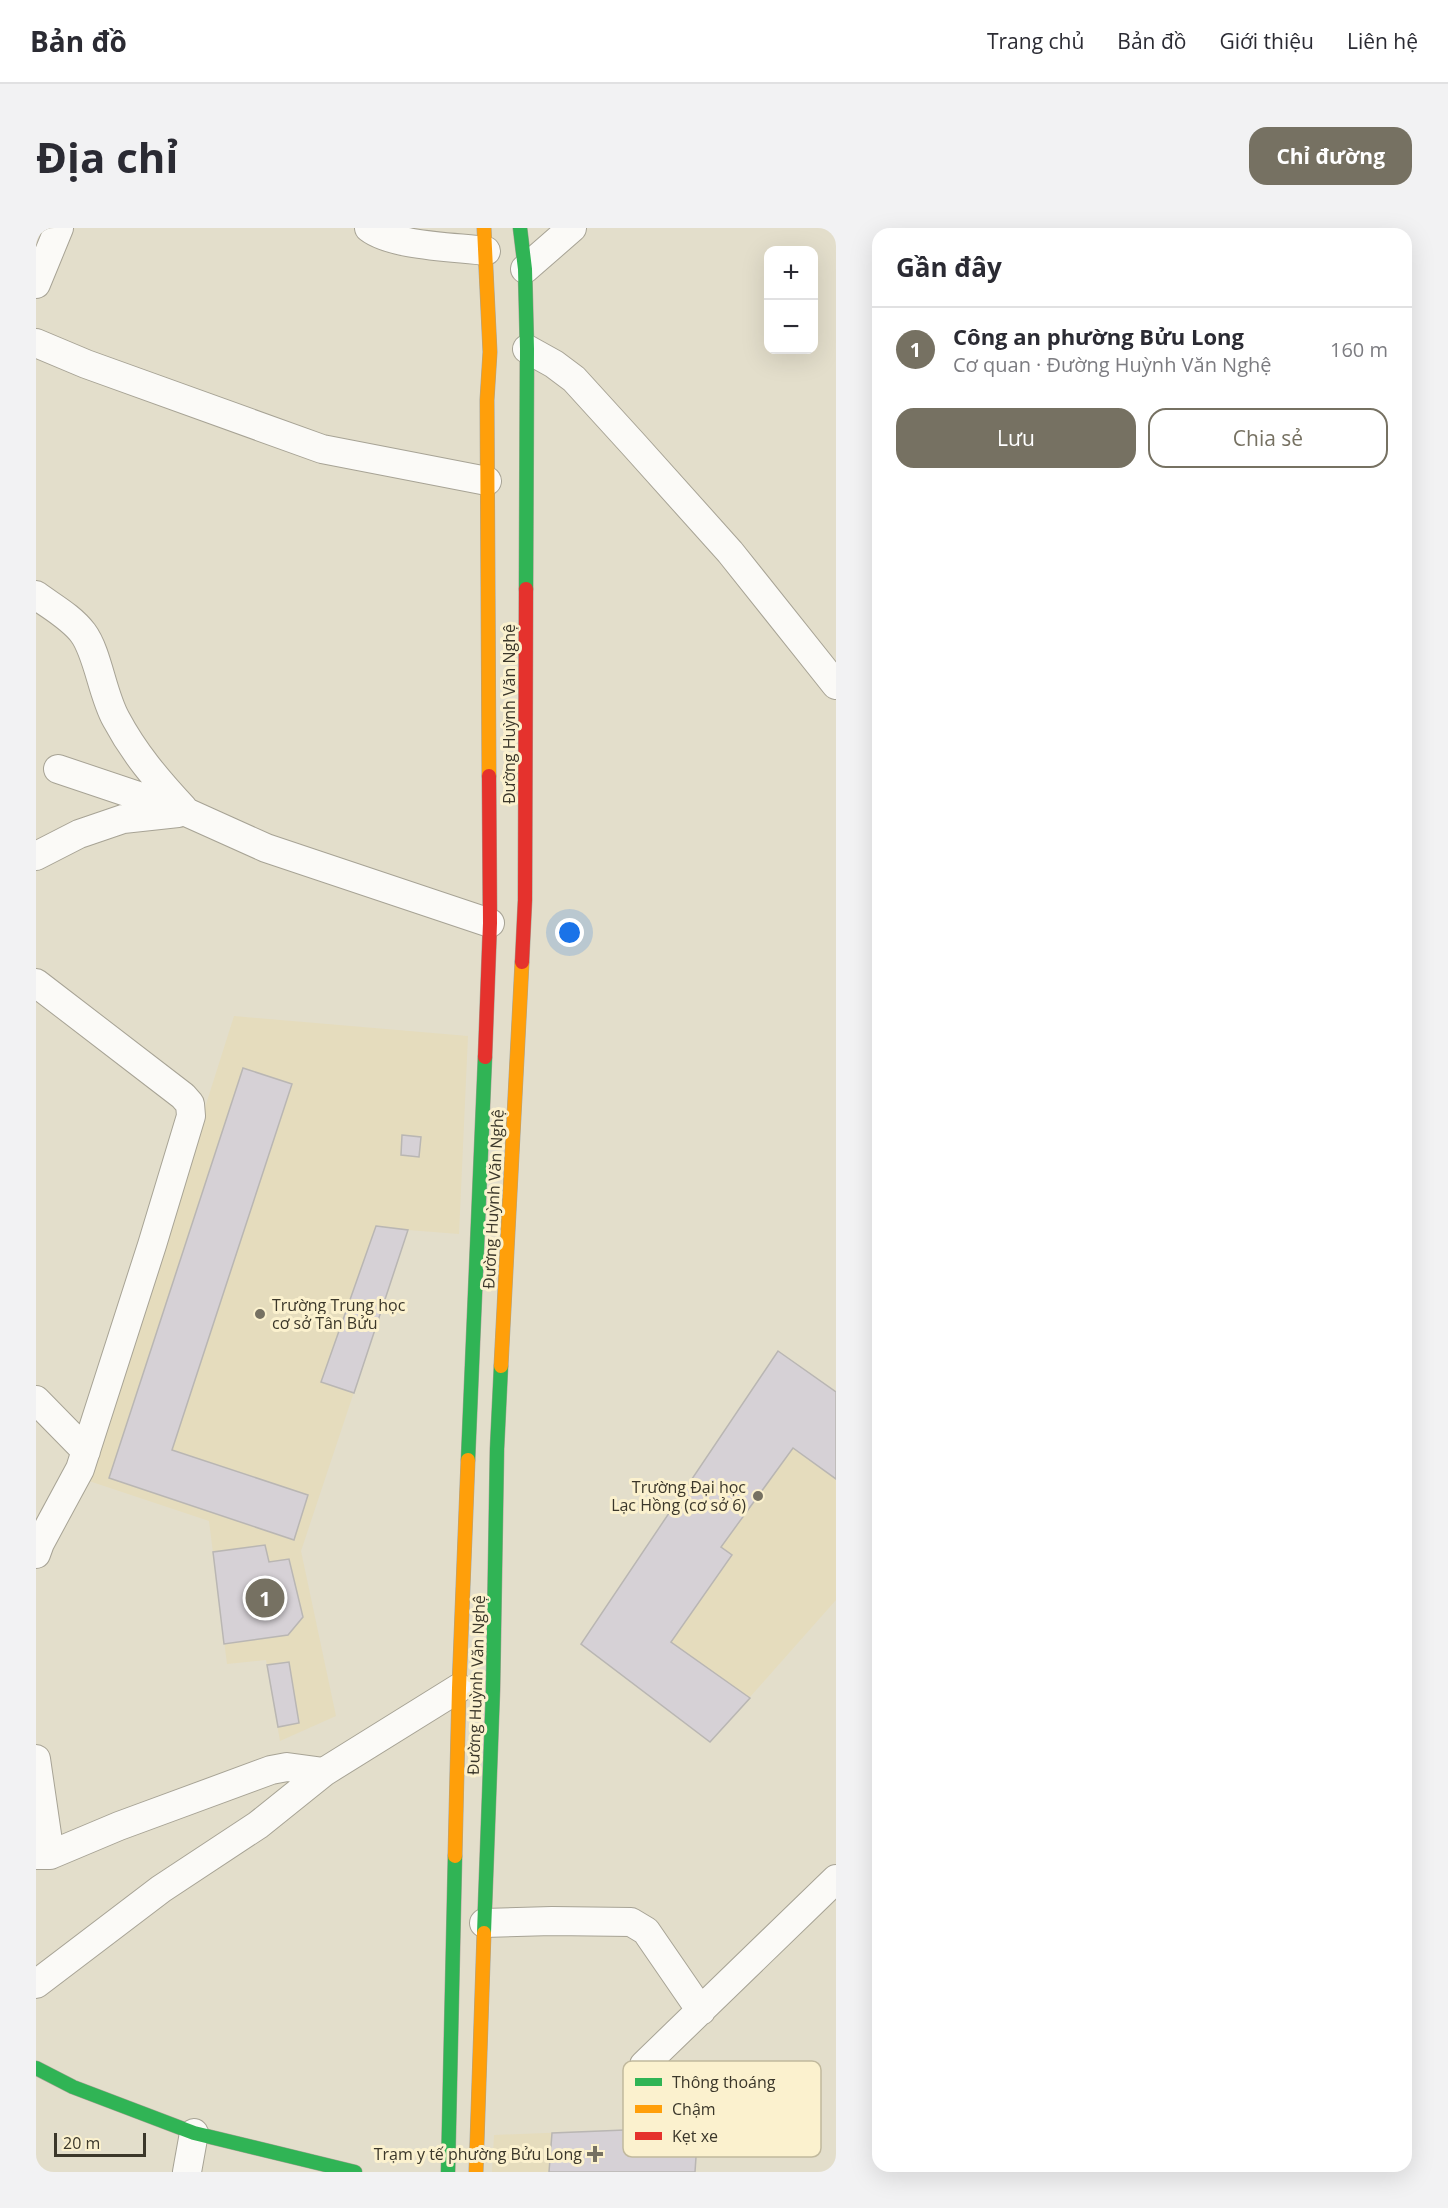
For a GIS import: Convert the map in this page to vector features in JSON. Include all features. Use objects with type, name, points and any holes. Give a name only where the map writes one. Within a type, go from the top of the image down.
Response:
[{"type":"main road","name":"Đường Huỳnh Văn Nghệ","points":[[448,2172],[476,1688],[497,1449],[525,900],[527,349],[525,269],[520,228]]},
{"type":"main road","name":"Đường Huỳnh Văn Nghệ","points":[[476,2172],[484,1923],[476,1688],[490,923],[487,481],[490,352],[485,240]]},
{"type":"main road","points":[[490,352],[527,349]]},
{"type":"main road","points":[[36,2068],[73,2087],[194,2133],[355,2172]]},
{"type":"street","points":[[36,284],[59,228]]},
{"type":"street","points":[[369,228],[375,233],[399,241],[485,240]]},
{"type":"street","points":[[525,269],[572,228]]},
{"type":"street","points":[[36,343],[86,364],[322,449],[487,481]]},
{"type":"street","points":[[527,349],[554,364],[574,379],[730,552],[836,685]]},
{"type":"street","points":[[36,595],[70,619],[84,634],[91,649],[106,699],[135,753],[186,812]]},
{"type":"street","points":[[58,769],[186,812],[266,848],[490,923]]},
{"type":"street","points":[[36,856],[79,834],[123,819],[186,812]]},
{"type":"street","points":[[36,983],[190,1104],[190,1116],[152,1245],[80,1469],[37,1546]]},
{"type":"street","points":[[36,1400],[86,1451]]},
{"type":"street","points":[[36,1984],[152,1896],[258,1825],[324,1772],[476,1688]]},
{"type":"street","points":[[36,1759],[43,1855],[271,1770],[287,1767],[324,1772]]},
{"type":"street","points":[[648,2061],[836,1879]]},
{"type":"street","points":[[484,1923],[552,1920],[631,1922],[646,1930],[701,2011]]},
{"type":"street","points":[[187,2172],[194,2133]]},
{"type":"shaded area","name":"Trường Trung học cơ sở Tân Bửu","points":[[234,1016],[468,1036],[459,1234],[408,1230],[301,1551],[336,1716],[280,1741],[266,1660],[227,1664],[209,1521],[86,1480]]},
{"type":"shaded area","name":"Trường Đại học Lạc Hồng (cơ sở 6)","points":[[778,1351],[836,1392],[836,1600],[710,1742],[581,1644]]},
{"type":"shaded area","name":"Trạm y tế phường Bửu Long","points":[[623,2130],[623,2157],[696,2157],[695,2172],[492,2172],[494,2135]]},
{"type":"building","points":[[243,1068],[292,1084],[172,1450],[308,1495],[294,1540],[109,1478]]},
{"type":"building","points":[[402,1135],[421,1137],[419,1157],[401,1155]]},
{"type":"building","points":[[376,1226],[408,1230],[354,1393],[321,1382]]},
{"type":"building","points":[[778,1351],[836,1392],[836,1479],[793,1448],[721,1547],[732,1555],[671,1642],[750,1698],[710,1742],[581,1644]]},
{"type":"building","points":[[265,1545],[269,1562],[289,1559],[303,1617],[288,1635],[224,1644],[213,1552]]},
{"type":"building","points":[[289,1662],[299,1723],[278,1727],[267,1665]]},
{"type":"building","points":[[623,2130],[623,2157],[696,2157],[695,2172],[549,2172],[552,2133]]},
{"type":"traffic: fast","points":[[520,228],[525,269],[527,349],[526,589]]},
{"type":"traffic: fast","points":[[468,1460],[485,1057]]},
{"type":"traffic: fast","points":[[484,1933],[501,1366]]},
{"type":"traffic: fast","points":[[448,2172],[455,1856]]},
{"type":"traffic: fast","points":[[36,2068],[73,2087],[194,2133],[355,2172]]},
{"type":"traffic: slow","points":[[484,228],[490,352],[487,400],[489,776]]},
{"type":"traffic: slow","points":[[501,1366],[522,962]]},
{"type":"traffic: slow","points":[[455,1856],[468,1460]]},
{"type":"traffic: slow","points":[[476,2172],[484,1933]]},
{"type":"traffic: jam","points":[[522,962],[525,900],[526,589]]},
{"type":"traffic: jam","points":[[485,1057],[490,923],[489,776]]},
{"type":"place","name":"Trường Trung học cơ sở Tân Bửu","points":[[260,1314]]},
{"type":"place","name":"Trường Đại học Lạc Hồng (cơ sở 6)","points":[[758,1496]]},
{"type":"place","name":"Công an phường Bửu Long","points":[[265,1598]]},
{"type":"place","name":"Trạm y tế phường Bửu Long","points":[[595,2154]]}]
